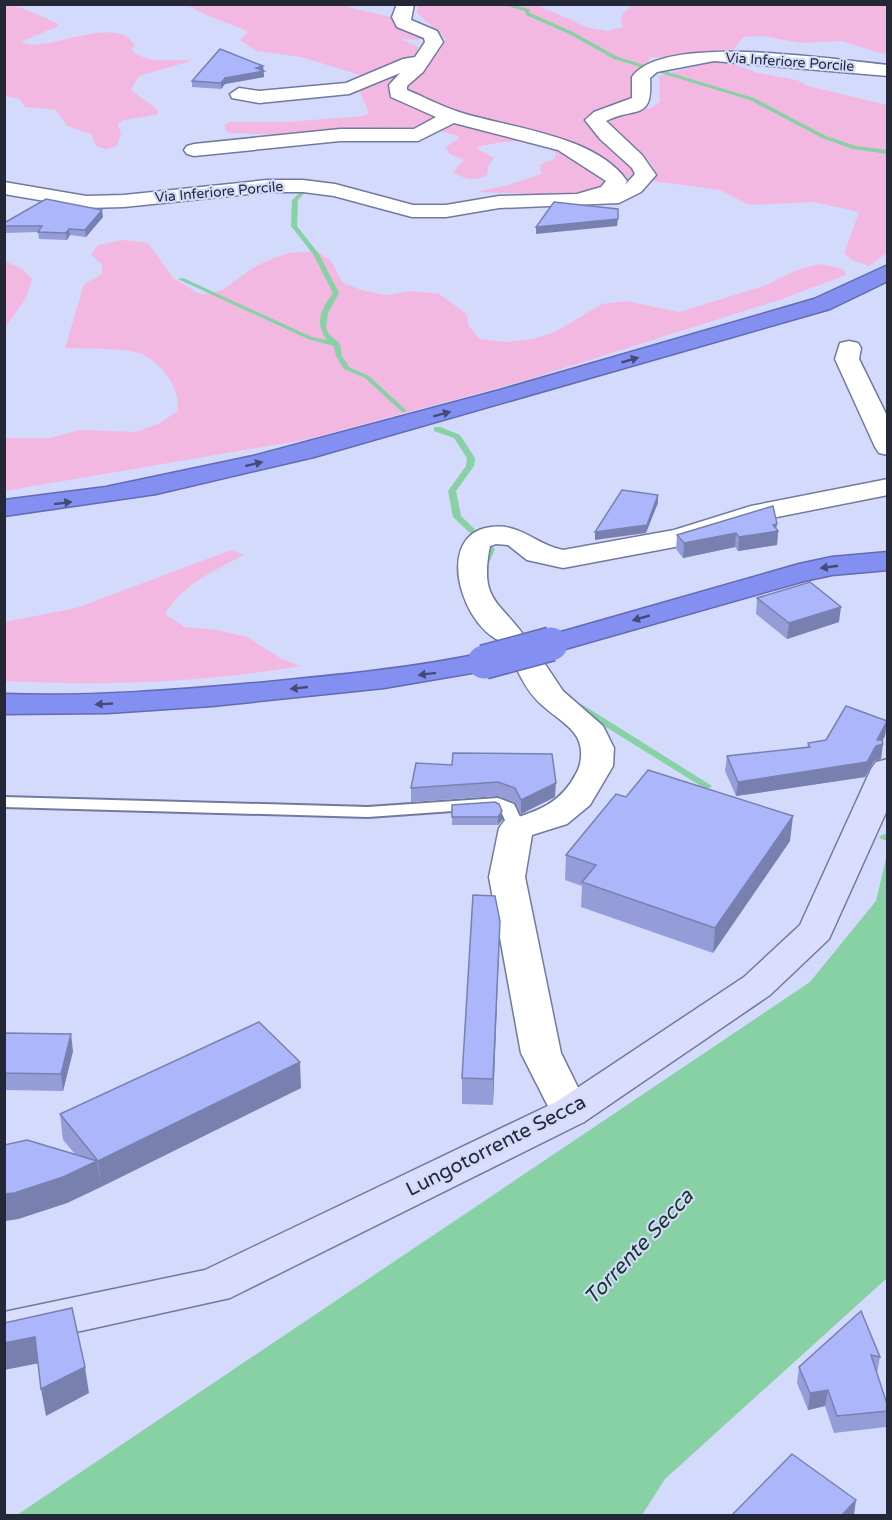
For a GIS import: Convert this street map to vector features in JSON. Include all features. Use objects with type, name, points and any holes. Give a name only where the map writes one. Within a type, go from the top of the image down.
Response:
[{"type":"highway","points":[[4,508],[67,502],[192,480],[309,450],[535,388],[822,304],[888,272]]},
{"type":"highway","points":[[4,704],[94,705],[162,701],[438,672],[484,662],[799,573],[888,561]]},
{"type":"main road","name":"Lungotorrente Secca","points":[[4,1330],[214,1286],[570,1112],[757,986],[816,932],[888,769]]},
{"type":"street","name":"Via Inferiore Porcile","points":[[406,4],[401,17],[403,22],[431,35],[434,42],[417,68],[398,86],[398,93],[451,117],[471,120],[565,146],[610,173],[617,181],[608,190],[575,201]]},
{"type":"street","name":"Via Inferiore Porcile","points":[[4,188],[86,202],[124,201],[267,186],[303,186],[335,190],[412,211],[446,211],[533,199],[575,201],[619,197],[634,188],[646,175],[640,161],[602,134],[595,120],[602,114],[636,106],[642,100],[641,77],[651,68],[683,61],[724,57],[888,71]]},
{"type":"street","points":[[239,94],[279,96],[349,88],[409,63],[419,62]]},
{"type":"street","points":[[194,150],[340,135],[418,135],[451,117]]},
{"type":"street","points":[[849,348],[847,359],[888,447]]},
{"type":"street","points":[[570,1112],[541,1053],[507,877],[516,828],[545,823],[579,798],[592,778],[600,752],[598,741],[589,728],[542,688],[530,649],[486,617],[475,589],[473,564],[477,542],[492,535],[516,538],[537,554],[563,559],[680,538],[751,514],[888,487]]},
{"type":"lane","points":[[4,802],[368,813],[498,803],[508,808],[516,828]]},
{"type":"shaded area","points":[[5,4],[24,9],[57,23],[58,26],[21,42],[47,43],[113,32],[126,36],[135,46],[131,49],[145,58],[191,61],[139,76],[131,90],[159,111],[156,115],[123,120],[118,124],[121,135],[116,147],[105,149],[96,146],[91,134],[67,126],[56,110],[25,107],[19,99],[5,96]]},
{"type":"shaded area","points":[[884,4],[887,6],[887,55],[841,41],[800,43],[763,36],[743,37],[734,49],[672,58],[651,57],[643,71],[637,99],[589,122],[595,133],[638,169],[632,187],[583,195],[477,192],[541,174],[540,165],[554,159],[556,154],[550,148],[530,142],[495,143],[476,148],[494,158],[488,166],[487,175],[474,179],[465,178],[453,172],[464,160],[450,154],[445,148],[460,137],[441,131],[380,127],[282,135],[229,133],[225,129],[225,125],[230,122],[286,122],[364,116],[369,113],[360,92],[362,89],[401,69],[427,61],[437,54],[446,39],[417,13],[418,5],[537,5],[589,28],[607,31],[623,27],[621,20],[623,14],[632,5]]},
{"type":"shaded area","points":[[187,5],[339,5],[395,18],[428,40],[401,39],[418,47],[416,56],[363,80],[360,75],[301,57],[256,51],[240,40],[248,33],[245,30]]},
{"type":"shaded area","points":[[728,62],[758,73],[797,80],[808,86],[887,105],[887,253],[869,266],[854,261],[844,254],[859,212],[814,202],[749,205],[720,190],[653,181],[653,165],[609,124],[615,116],[650,108],[660,102],[659,76],[707,63]]},
{"type":"shaded area","points":[[123,240],[148,243],[173,278],[201,295],[223,290],[251,269],[269,260],[289,253],[317,251],[331,261],[342,282],[361,290],[386,295],[412,291],[439,294],[467,314],[469,326],[479,339],[506,342],[533,339],[555,332],[602,304],[626,301],[679,312],[764,286],[797,270],[820,264],[843,269],[846,275],[779,300],[523,381],[309,439],[5,491],[5,438],[50,438],[79,430],[136,432],[160,423],[178,411],[176,393],[168,376],[148,357],[124,350],[65,348],[84,284],[102,274],[102,264],[91,255],[98,245]]},
{"type":"shaded area","points":[[5,261],[22,269],[32,278],[26,298],[5,328]]},
{"type":"shaded area","points":[[231,550],[244,555],[190,587],[180,595],[165,614],[185,627],[217,630],[247,637],[282,659],[301,666],[190,680],[153,682],[5,681],[5,622],[76,608]]},
{"type":"water","name":"Torrente Secca","points":[[887,854],[887,1278],[665,1479],[642,1515],[17,1515],[810,982],[876,901]]},
{"type":"building","points":[[220,49],[263,66],[256,68],[264,71],[225,78],[221,83],[192,81]]},
{"type":"building","points":[[46,199],[102,210],[85,230],[69,229],[66,233],[38,232],[42,226],[4,226],[4,223]]},
{"type":"building","points":[[554,202],[618,209],[618,219],[536,227]]},
{"type":"building","points":[[622,490],[658,495],[647,525],[595,532]]},
{"type":"building","points":[[773,506],[777,524],[773,525],[778,531],[739,537],[736,533],[684,543],[677,535]]},
{"type":"building","points":[[810,582],[841,607],[789,623],[757,598]]},
{"type":"building","points":[[846,706],[887,721],[877,740],[882,740],[883,744],[876,746],[867,762],[738,782],[727,756],[810,747],[808,743],[826,740]]},
{"type":"building","points":[[453,753],[552,754],[556,783],[521,800],[515,788],[498,782],[411,788],[416,763],[452,765]]},
{"type":"building","points":[[648,770],[793,816],[715,928],[582,882],[596,865],[566,855],[616,794],[626,797]]},
{"type":"building","points":[[495,802],[499,804],[502,811],[498,817],[452,817],[452,805]]},
{"type":"building","points":[[473,895],[495,896],[500,921],[493,1079],[462,1078]]},
{"type":"building","points":[[259,1022],[300,1062],[98,1161],[60,1114]]},
{"type":"building","points":[[4,1033],[71,1034],[61,1074],[4,1073]]},
{"type":"building","points":[[27,1140],[97,1161],[63,1177],[14,1193],[4,1194],[4,1145]]},
{"type":"building","points":[[72,1308],[85,1367],[41,1389],[35,1337],[4,1343],[4,1323]]},
{"type":"building","points":[[861,1311],[880,1357],[871,1355],[888,1411],[837,1416],[828,1390],[810,1393],[799,1367]]},
{"type":"building","points":[[792,1454],[856,1500],[842,1515],[732,1515]]},
{"type":"waterway","points":[[502,4],[527,10],[528,14],[571,33],[616,58],[752,99],[824,137],[855,148],[888,152]]},
{"type":"waterway","points":[[306,188],[295,200],[294,226],[316,254],[336,293],[327,306],[323,320],[325,333],[337,344],[339,356],[346,368],[367,377],[404,411]]},
{"type":"waterway","points":[[181,279],[310,338],[334,344]]},
{"type":"waterway","points":[[437,429],[457,437],[471,458],[470,466],[452,491],[457,517],[491,549],[485,563]]},
{"type":"waterway","points":[[580,707],[707,786]]},
{"type":"waterway","points":[[884,837],[888,838]]}]
